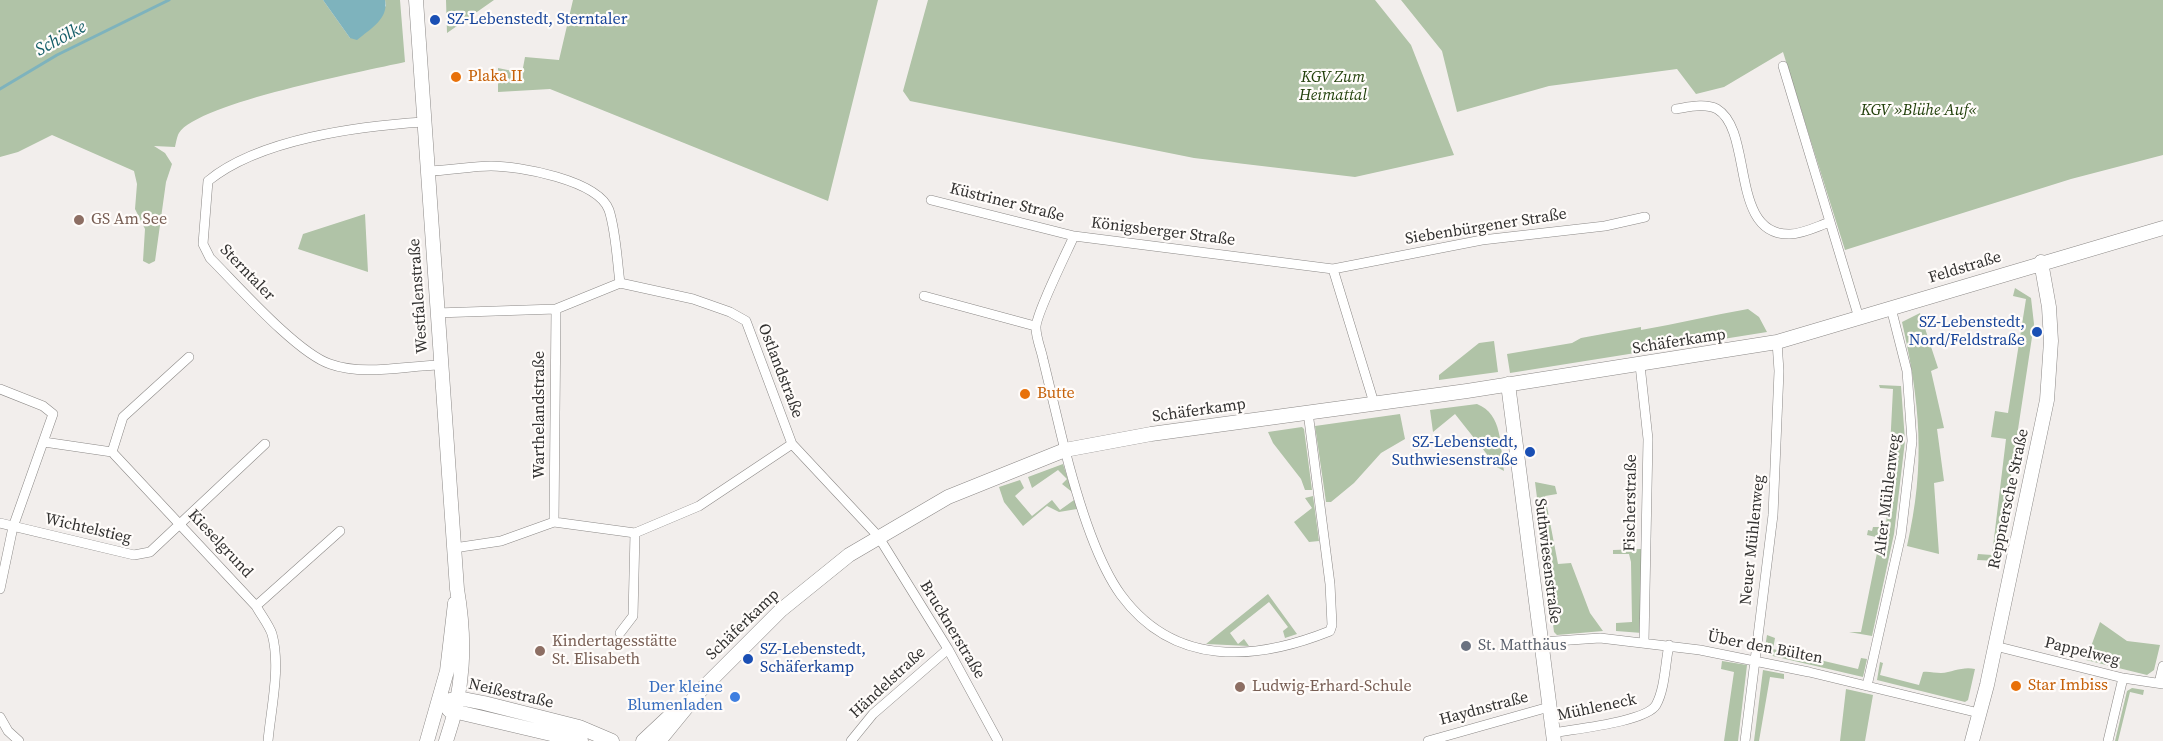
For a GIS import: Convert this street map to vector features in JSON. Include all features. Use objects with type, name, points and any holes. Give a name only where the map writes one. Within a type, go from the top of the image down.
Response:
[{"type":"street","name":"Westfalenstraße","points":[[416,0],[436,313],[457,589],[463,623],[463,674],[455,713],[446,741]]},
{"type":"street","points":[[1783,66],[1859,318]]},
{"type":"street","points":[[1676,109],[1699,105],[1715,109],[1729,120],[1751,205],[1761,223],[1773,232],[1791,234],[1830,222]]},
{"type":"street","name":"Sterntaler","points":[[424,122],[350,130],[301,140],[225,167],[208,181],[203,244],[210,258],[312,355],[330,364],[360,369],[440,365]]},
{"type":"street","points":[[427,171],[491,166],[524,169],[552,176],[585,189],[600,198],[608,209],[620,283],[556,309],[436,313]]},
{"type":"street","name":"Küstriner Straße","points":[[931,200],[1074,236]]},
{"type":"street","name":"Siebenbürgener Straße","points":[[1333,269],[1482,240],[1605,226],[1645,217]]},
{"type":"street","name":"Feldstraße","points":[[1777,342],[2041,262],[2163,228]]},
{"type":"street","name":"Königsberger Straße","points":[[1035,326],[1074,236],[1333,269]]},
{"type":"street","name":"Reppnersche Straße","points":[[1972,741],[1995,646],[2047,400],[2051,366],[2049,307],[2041,262]]},
{"type":"street","points":[[1333,269],[1374,403]]},
{"type":"street","name":"Ostlandstraße","points":[[620,283],[669,292],[701,302],[746,321],[792,444],[878,536]]},
{"type":"street","points":[[924,296],[1035,326],[1065,450],[1097,547],[1120,594],[1153,628],[1187,645],[1218,652],[1247,653],[1312,638],[1330,631],[1332,625],[1330,584],[1308,412]]},
{"type":"street","name":"Alter Mühlenweg","points":[[1867,686],[1901,535],[1912,441],[1907,371],[1891,308]]},
{"type":"street","name":"Warthelandstraße","points":[[554,522],[556,309]]},
{"type":"street","name":"Schäferkamp","points":[[659,741],[699,692],[810,584],[878,536],[948,497],[1065,450],[1308,412],[1640,365],[1777,342]]},
{"type":"street","name":"Neuer Mühlenweg","points":[[1745,741],[1773,515],[1779,371],[1777,342]]},
{"type":"street","points":[[44,442],[112,452],[123,417],[189,357]]},
{"type":"street","name":"Fischerstraße","points":[[1640,365],[1648,439],[1644,642]]},
{"type":"street","name":"Suthwiesenstraße","points":[[1508,384],[1553,737]]},
{"type":"street","points":[[0,389],[43,406],[53,414],[14,527],[0,589]]},
{"type":"street","name":"Wichtelstieg","points":[[0,523],[135,555],[150,552],[265,444]]},
{"type":"street","points":[[454,548],[501,541],[554,522],[635,533],[699,506],[792,444]]},
{"type":"street","name":"Kieselgrund","points":[[112,452],[181,523],[256,606],[272,634],[275,674],[268,741]]},
{"type":"street","points":[[256,606],[340,531]]},
{"type":"street","points":[[620,633],[633,616],[635,533]]},
{"type":"street","name":"Brucknerstraße","points":[[878,536],[948,649],[998,741]]},
{"type":"street","name":"Westfalenstraße","points":[[427,741],[439,703],[447,666],[457,589]]},
{"type":"street","name":"Über den Bülten","points":[[1541,642],[1600,638],[1669,645],[1755,660],[1979,713]]},
{"type":"street","name":"Mühleneck","points":[[1553,737],[1646,714],[1655,707],[1669,645]]},
{"type":"street","name":"Pappelweg","points":[[1995,646],[2123,678],[2161,684]]},
{"type":"street","name":"Händelstraße","points":[[851,741],[873,714],[948,649]]},
{"type":"street","points":[[2161,684],[2163,666]]},
{"type":"street","points":[[2108,741],[2123,678]]},
{"type":"street","name":"Schäferkamp","points":[[643,741],[685,701],[699,692]]},
{"type":"street","name":"Neißestraße","points":[[439,703],[458,698],[568,724],[612,741]]},
{"type":"street","name":"Neißestraße","points":[[439,703],[455,713],[556,733],[581,741]]},
{"type":"street","name":"Haydnstraße","points":[[1428,741],[1549,707]]},
{"type":"street","points":[[0,717],[8,731],[19,741]]},
{"type":"green space","points":[[0,0],[323,0],[350,38],[386,6],[385,0],[400,0],[405,62],[248,100],[193,122],[179,133],[175,147],[154,146],[165,153],[172,164],[166,182],[155,261],[149,264],[143,261],[145,229],[135,209],[137,184],[134,171],[52,135],[18,152],[0,157]]},
{"type":"green space","points":[[446,0],[494,0],[447,33]]},
{"type":"green space","points":[[573,0],[878,0],[828,201],[550,89],[498,92],[498,68],[522,73],[525,57],[559,60]]},
{"type":"green space","name":"KGV Zum Heimattal","points":[[928,0],[1375,0],[1411,45],[1454,155],[1355,177],[1194,158],[910,101],[903,91]]},
{"type":"green space","name":"KGV »Blühe Auf«","points":[[1401,0],[2163,0],[2163,155],[2071,179],[1845,250],[1783,52],[1724,87],[1696,94],[1677,69],[1549,86],[1457,112],[1442,51]]},
{"type":"green space","points":[[365,214],[368,272],[298,249],[303,234]]},
{"type":"green space","points":[[2015,288],[2031,298],[2034,324],[1998,561],[1977,560],[1978,554],[1992,555],[2006,439],[1991,437],[1995,411],[2008,413],[2026,299],[2013,296]]},
{"type":"green space","points":[[1748,309],[1759,317],[1767,332],[1510,373],[1507,354],[1572,343],[1581,338],[1641,327],[1641,330]]},
{"type":"green space","points":[[1920,313],[1938,368],[1931,371],[1944,428],[1937,429],[1944,481],[1934,483],[1939,554],[1907,546],[1917,488],[1919,460],[1917,406],[1902,322]]},
{"type":"green space","points":[[1494,341],[1498,372],[1439,380],[1439,375],[1479,343]]},
{"type":"green space","points":[[1879,385],[1901,386],[1905,441],[1894,534],[1872,636],[1849,632],[1861,632],[1880,538],[1867,535],[1868,530],[1872,531],[1873,527],[1886,527],[1893,389],[1880,388]]},
{"type":"green space","points":[[1477,404],[1492,415],[1496,423],[1501,441],[1504,471],[1497,467],[1455,414],[1433,432],[1430,410]]},
{"type":"green space","points":[[1400,414],[1405,439],[1381,453],[1354,483],[1331,502],[1326,502],[1315,426]]},
{"type":"green space","points":[[1302,427],[1312,490],[1305,490],[1301,479],[1273,443],[1268,432]]},
{"type":"green space","points":[[1063,464],[1072,492],[1062,484],[1067,479],[1058,470],[1032,488],[1028,477]]},
{"type":"green space","points":[[1020,480],[1024,488],[1015,496],[1032,516],[1052,500],[1060,510],[1074,500],[1077,509],[1059,512],[1047,506],[1023,526],[1004,502],[999,487]]},
{"type":"green space","points":[[1535,482],[1555,486],[1557,494],[1545,496],[1558,564],[1571,563],[1590,613],[1603,631],[1557,635],[1554,632]]},
{"type":"green space","points":[[1313,496],[1319,541],[1309,542],[1294,522],[1312,508],[1305,498]]},
{"type":"green space","points":[[1641,549],[1642,633],[1616,631],[1616,623],[1632,622],[1631,562],[1629,554],[1613,554],[1613,550]]},
{"type":"green space","points":[[1268,594],[1297,634],[1285,638],[1283,631],[1288,627],[1269,602],[1230,633],[1238,644],[1244,639],[1249,646],[1206,644]]},
{"type":"green space","points":[[2100,622],[2127,641],[2160,645],[2154,670],[2147,675],[2086,660]]},
{"type":"green space","points":[[1767,635],[1775,638],[1773,649],[1858,669],[1861,658],[1867,659],[1863,677],[1764,654]]},
{"type":"green space","points":[[1722,661],[1747,665],[1738,741],[1724,741],[1734,672],[1721,669]]},
{"type":"green space","points":[[1880,662],[1883,663],[1880,675],[1919,685],[1923,672],[1941,673],[1975,669],[1968,700],[1965,702],[1877,680]]},
{"type":"green space","points":[[1763,670],[1784,674],[1784,679],[1770,677],[1759,741],[1754,741]]},
{"type":"green space","points":[[2132,688],[2144,690],[2143,695],[2130,692],[2118,741],[2115,741],[2127,691]]},
{"type":"green space","points":[[1846,689],[1873,695],[1865,741],[1840,741]]},
{"type":"water","points":[[323,0],[385,0],[385,7],[377,23],[357,40],[350,38]]},
{"type":"waterway","name":"Schölke","points":[[0,89],[57,55],[169,0]]},
{"type":"place","name":"SZ-Lebenstedt, Sterntaler","points":[[435,20]]},
{"type":"place","name":"Plaka II","points":[[456,77]]},
{"type":"place","name":"GS Am See","points":[[79,220]]},
{"type":"place","name":"SZ-Lebenstedt, Nord/Feldstraße","points":[[2037,332]]},
{"type":"place","name":"Butte","points":[[1025,394]]},
{"type":"place","name":"SZ-Lebenstedt, Suthwiesenstraße","points":[[1530,452]]},
{"type":"place","name":"St. Matthäus","points":[[1466,646]]},
{"type":"place","name":"Kindertagesstätte St. Elisabeth","points":[[540,651]]},
{"type":"place","name":"SZ-Lebenstedt, Schäferkamp","points":[[748,659]]},
{"type":"place","name":"Star Imbiss","points":[[2016,686]]},
{"type":"place","name":"Ludwig-Erhard-Schule","points":[[1240,687]]},
{"type":"place","name":"Der kleine Blumenladen","points":[[735,697]]}]
